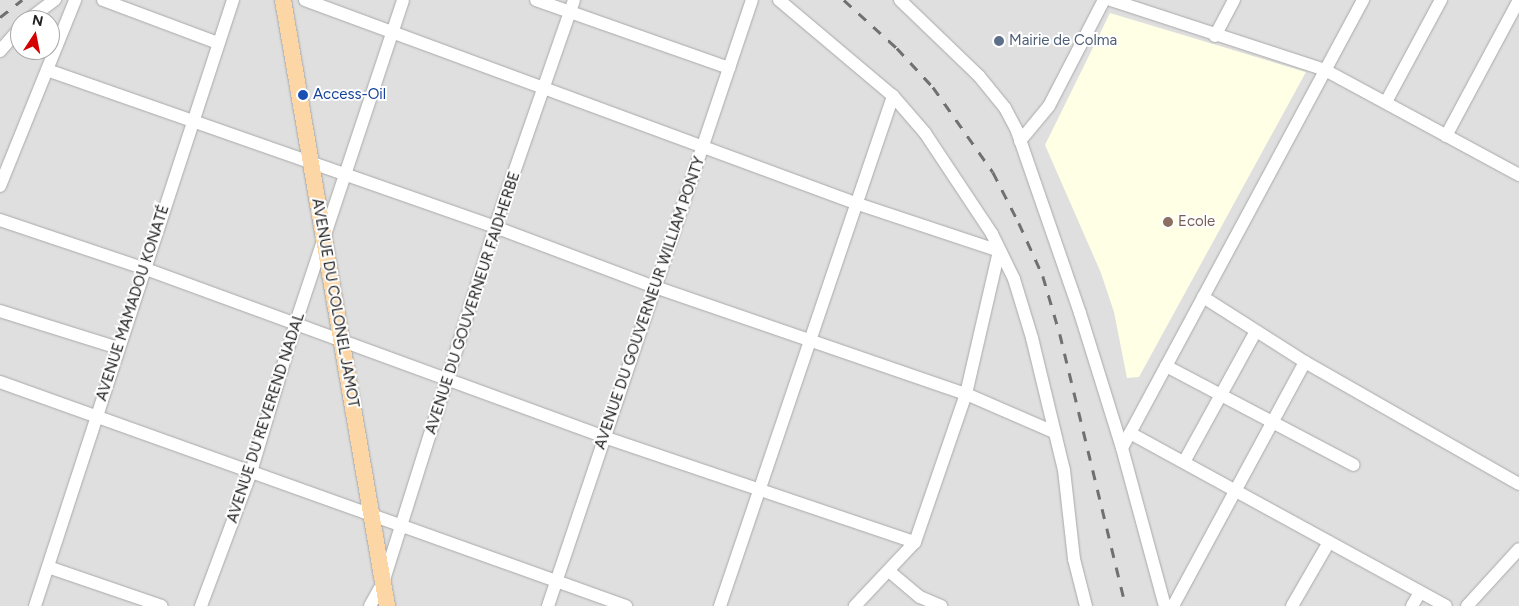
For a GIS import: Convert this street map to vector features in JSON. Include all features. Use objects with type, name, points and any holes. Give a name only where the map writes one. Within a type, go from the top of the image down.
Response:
[{"type":"main road","name":"AVENUE DU COLONEL JAMOT","points":[[275,0],[323,241],[337,340],[367,515],[377,597],[387,606]]},
{"type":"main road","name":"AVENUE DU COLONEL JAMOT","points":[[283,0],[307,163],[318,257],[337,340]]},
{"type":"street","points":[[42,10],[55,0]]},
{"type":"street","points":[[0,186],[75,0]]},
{"type":"street","points":[[103,0],[218,43]]},
{"type":"street","name":"AVENUE MAMADOU KONATÉ","points":[[34,606],[143,268],[233,0]]},
{"type":"street","points":[[305,0],[854,204],[999,251]]},
{"type":"street","points":[[323,241],[403,0]]},
{"type":"street","points":[[536,0],[572,6],[729,68]]},
{"type":"street","name":"AVENUE DU GOUVERNEUR WILLIAM PONTY","points":[[548,606],[752,0]]},
{"type":"street","points":[[780,0],[893,96],[925,133],[980,212],[1014,279],[1032,338],[1064,470],[1074,559],[1086,606]]},
{"type":"street","points":[[900,0],[938,34],[996,95],[1020,141],[1057,242],[1122,448],[1165,606]]},
{"type":"street","points":[[1020,141],[1048,106],[1104,0]]},
{"type":"street","points":[[1111,0],[1215,36],[1325,70],[1519,175]]},
{"type":"street","points":[[1215,36],[1234,0]]},
{"type":"street","points":[[1122,448],[1363,0]]},
{"type":"street","points":[[1386,102],[1442,0]]},
{"type":"street","points":[[1446,136],[1519,0]]},
{"type":"street","name":"AVENUE DU GOUVERNEUR FAIDHERBE","points":[[377,597],[495,227],[545,89],[572,6]]},
{"type":"street","points":[[0,51],[10,40]]},
{"type":"street","points":[[46,70],[307,163],[495,227],[655,287],[966,394],[1054,432]]},
{"type":"street","points":[[720,606],[854,204],[893,96]]},
{"type":"street","points":[[0,220],[143,268],[604,437],[915,542]]},
{"type":"street","name":"AVENUE DU REVEREND NADAL","points":[[201,606],[251,472],[295,325],[323,241]]},
{"type":"street","points":[[855,606],[890,572],[915,542],[966,394],[999,251]]},
{"type":"street","points":[[1203,297],[1305,362],[1519,484]]},
{"type":"street","points":[[0,311],[118,348]]},
{"type":"street","points":[[1184,462],[1256,331]]},
{"type":"street","points":[[1173,606],[1305,362]]},
{"type":"street","points":[[1166,366],[1354,465]]},
{"type":"street","points":[[0,382],[367,515],[626,606]]},
{"type":"street","points":[[1130,433],[1446,606]]},
{"type":"street","points":[[1292,606],[1328,542]]},
{"type":"street","points":[[1468,606],[1518,552]]},
{"type":"street","points":[[48,567],[162,606]]},
{"type":"street","points":[[890,572],[920,597],[941,606]]},
{"type":"street","points":[[1412,606],[1420,592]]},
{"type":"shaded area","points":[[0,0],[1519,0],[1519,606],[0,606]]},
{"type":"shaded area","points":[[1110,13],[1306,72],[1139,377],[1127,378],[1114,312],[1101,273],[1045,145]]},
{"type":"railway","points":[[0,17],[22,0]]},
{"type":"railway","points":[[844,0],[897,48],[933,87],[993,172],[1019,223],[1043,276],[1060,334],[1126,606]]},
{"type":"place","name":"Mairie de Colma","points":[[999,41]]},
{"type":"place","name":"Access-Oil","points":[[303,95]]},
{"type":"place","name":"Ecole","points":[[1168,222]]}]
